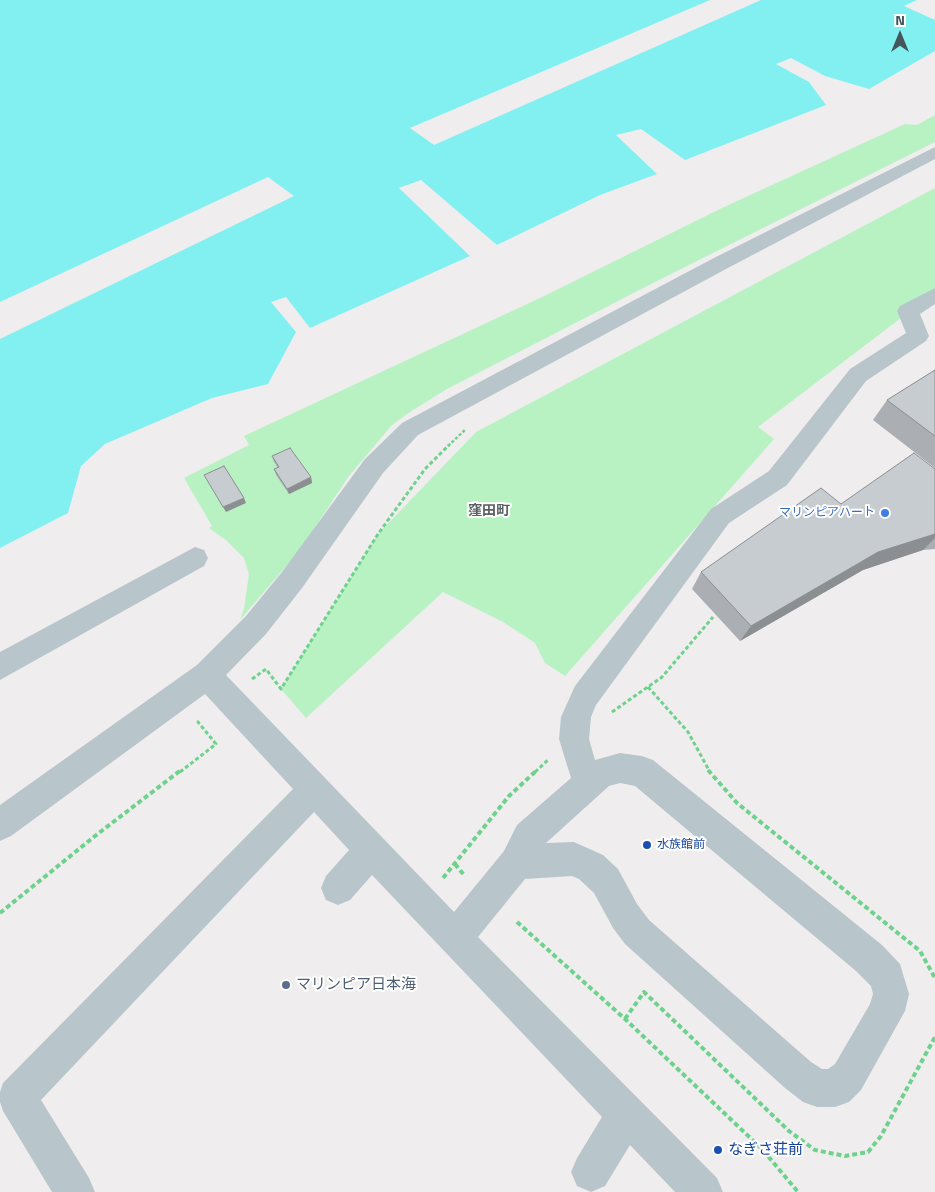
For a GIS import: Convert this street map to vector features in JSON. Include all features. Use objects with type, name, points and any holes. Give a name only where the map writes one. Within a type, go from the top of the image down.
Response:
[{"type":"street","points":[[0,824],[217,686],[256,625],[292,580],[374,466],[410,429],[719,264],[935,152]]},
{"type":"street","points":[[590,783],[574,740],[576,717],[585,696],[720,516],[778,478],[858,375],[918,336],[908,311],[935,296]]},
{"type":"street","points":[[0,667],[195,558]]},
{"type":"street","points":[[217,686],[313,791],[703,1192]]},
{"type":"street","points":[[456,937],[516,863],[529,837],[548,818],[601,773],[620,768],[642,771],[869,958],[887,977],[891,994],[887,1011],[848,1078],[835,1088],[817,1088],[798,1075],[637,932],[625,916],[606,881],[590,867],[574,859],[516,863]]},
{"type":"street","points":[[75,1192],[17,1097],[313,791]]},
{"type":"street","points":[[338,888],[371,850]]},
{"type":"street","points":[[592,1172],[627,1113]]},
{"type":"path","points":[[0,913],[216,744],[198,722],[217,686],[266,669],[281,689],[378,534],[425,468],[473,422]]},
{"type":"path","points":[[608,715],[662,677],[713,617]]},
{"type":"path","points":[[648,687],[688,732],[708,770],[737,803],[920,951],[935,978]]},
{"type":"path","points":[[441,880],[509,796],[552,757]]},
{"type":"path","points":[[455,864],[469,880]]},
{"type":"path","points":[[517,922],[625,1019],[762,1149],[798,1192]]},
{"type":"green space","points":[[935,115],[935,142],[653,283],[447,389],[392,425],[349,476],[299,551],[240,620],[244,609],[249,574],[244,558],[226,540],[209,528],[212,526],[184,478],[249,445],[244,436],[540,298],[724,207],[905,124],[917,125]]},
{"type":"green space","points":[[935,188],[935,292],[758,427],[774,439],[565,676],[545,663],[535,643],[503,622],[443,592],[306,718],[281,689],[378,534],[476,432]]},
{"type":"water","points":[[0,0],[917,0],[904,6],[935,20],[935,51],[869,89],[825,76],[791,58],[776,64],[809,82],[826,105],[685,160],[641,129],[616,135],[657,174],[600,195],[497,245],[421,180],[399,188],[470,256],[310,328],[286,297],[271,302],[296,332],[268,384],[212,398],[105,444],[81,466],[68,513],[0,548]]},
{"type":"pier","points":[[710,0],[761,0],[434,145],[410,128]]},
{"type":"pier","points":[[268,177],[294,196],[0,339],[0,302]]},
{"type":"building","points":[[935,370],[935,436],[887,400]]},
{"type":"building","points":[[290,448],[311,477],[287,489],[274,469],[279,467],[272,456]]},
{"type":"building","points":[[914,453],[935,469],[935,534],[878,552],[751,626],[701,572],[821,488],[841,504]]},
{"type":"building","points":[[224,466],[244,498],[223,507],[204,475]]},
{"type":"place","name":"マリンピアハート","points":[[885,513]]},
{"type":"place","name":"水族館前","points":[[647,845]]},
{"type":"place","name":"マリンピア日本海","points":[[286,985]]},
{"type":"place","name":"なぎさ荘前","points":[[718,1150]]},
{"type":"district","name":"窪田町","points":[[489,512]]}]
